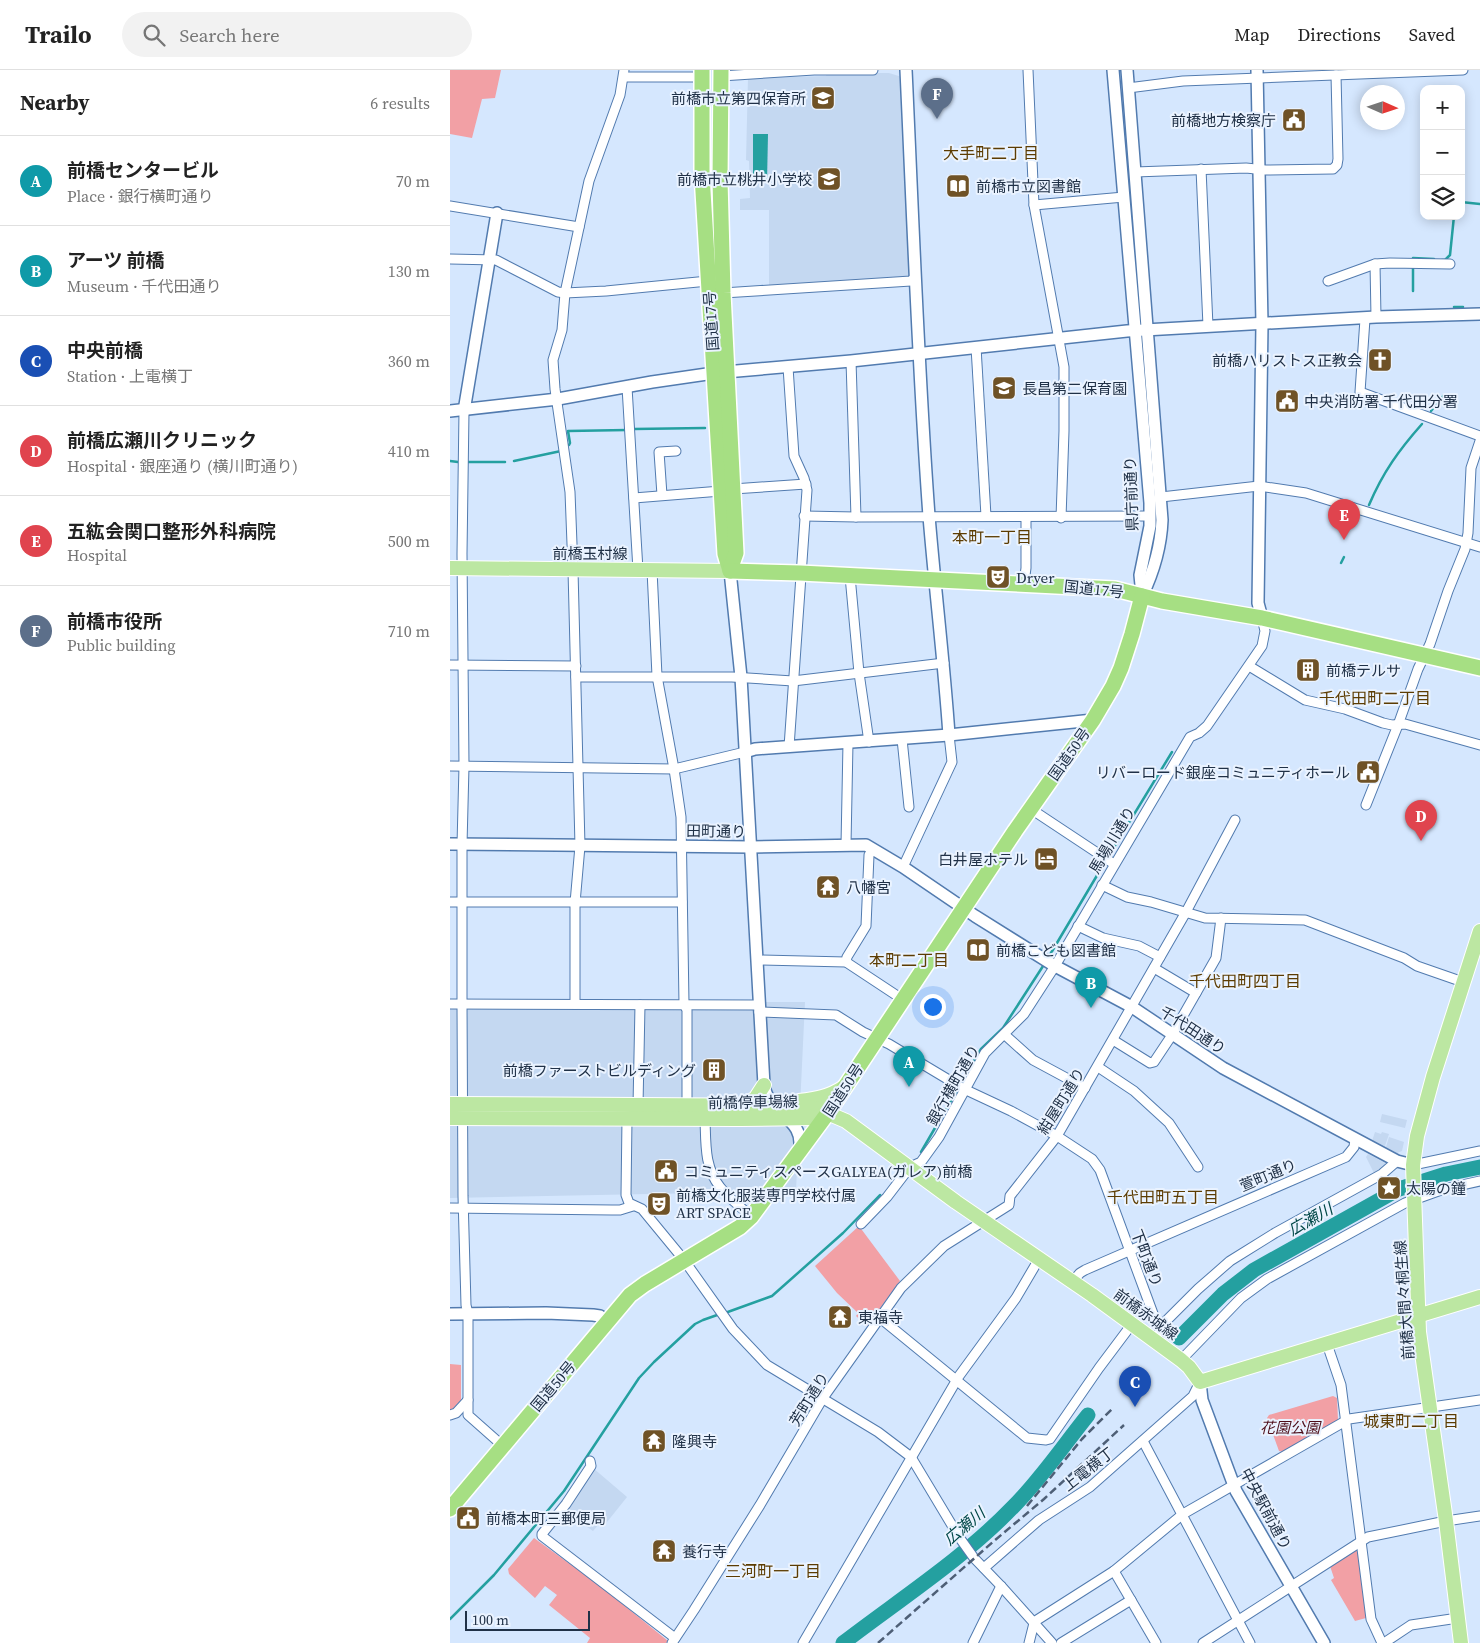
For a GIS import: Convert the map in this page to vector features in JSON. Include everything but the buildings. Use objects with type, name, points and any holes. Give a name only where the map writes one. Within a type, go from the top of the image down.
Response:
[{"type":"highway","name":"国道17号","points":[[702,73],[702,175],[708,281],[720,372],[727,490],[726,554],[730,571],[1107,588],[1262,618],[1480,668]]},
{"type":"highway","name":"国道17号","points":[[720,372],[723,293],[720,180],[721,73]]},
{"type":"highway","name":"国道50号","points":[[450,1509],[607,1321],[637,1290],[740,1227],[752,1217],[827,1114],[963,908],[1093,720],[1121,668],[1142,596]]},
{"type":"main road","name":"前橋玉村線","points":[[456,568],[730,571]]},
{"type":"main road","points":[[1413,1172],[1417,1136],[1433,1077],[1480,931]]},
{"type":"main road","points":[[764,1088],[766,1110],[790,1102],[819,1099],[836,1093],[844,1087]]},
{"type":"main road","points":[[735,1106],[752,1101],[764,1088]]},
{"type":"main road","name":"前橋停車場線","points":[[457,1111],[638,1106],[735,1106],[766,1110],[787,1118],[812,1118],[827,1114]]},
{"type":"main road","name":"前橋停車場線","points":[[457,1111],[627,1119],[705,1119],[802,1106],[818,1109],[827,1114]]},
{"type":"main road","name":"前橋赤城線","points":[[827,1114],[846,1121],[956,1202],[985,1220],[1132,1324],[1181,1360],[1200,1382]]},
{"type":"main road","name":"前橋大間々桐生線","points":[[1413,1172],[1420,1332],[1461,1643]]},
{"type":"main road","points":[[1200,1382],[1480,1297]]},
{"type":"street","points":[[721,73],[873,70]]},
{"type":"street","points":[[903,867],[952,762],[929,517],[918,354],[906,70]]},
{"type":"street","points":[[1028,70],[1034,204],[1065,374],[1061,518]]},
{"type":"street","name":"県庁前通り","points":[[1113,70],[1150,516],[1149,535],[1140,575],[1142,596]]},
{"type":"street","name":"県庁前通り","points":[[1127,70],[1161,497],[1161,532],[1151,577],[1142,596]]},
{"type":"street","points":[[1128,88],[1257,74],[1336,75],[1462,70]]},
{"type":"street","points":[[575,1004],[575,903],[580,846],[573,570],[570,492],[555,389],[553,360],[562,330],[565,293],[590,181],[620,95],[624,74],[702,73]]},
{"type":"street","points":[[1257,74],[1262,324],[1258,603],[1262,618]]},
{"type":"street","points":[[1135,172],[1258,168],[1265,170],[1331,169],[1337,165],[1336,75]]},
{"type":"street","points":[[1201,169],[1208,326]]},
{"type":"street","points":[[1034,204],[1124,197]]},
{"type":"street","points":[[450,206],[579,227]]},
{"type":"street","points":[[497,213],[464,411],[456,568],[463,666],[464,766],[462,1004],[457,1111],[464,1208],[466,1305],[468,1314],[468,1415],[503,1446]]},
{"type":"street","points":[[450,259],[496,260],[558,292],[565,293],[606,292],[708,281]]},
{"type":"street","points":[[1328,280],[1375,264],[1450,264]]},
{"type":"street","points":[[1375,264],[1371,318],[1360,392],[1480,436]]},
{"type":"street","points":[[723,293],[911,282],[915,277]]},
{"type":"street","points":[[450,411],[558,400],[720,372],[851,361],[1134,330],[1480,314]]},
{"type":"street","points":[[976,347],[986,516]]},
{"type":"street","points":[[851,361],[856,517]]},
{"type":"street","points":[[788,367],[794,456],[806,484],[789,748]]},
{"type":"street","points":[[627,387],[634,498],[645,570],[657,676],[681,817],[684,1004],[687,1010],[686,1106]]},
{"type":"street","points":[[1366,805],[1467,543],[1471,468],[1480,441]]},
{"type":"street","points":[[662,496],[659,452],[676,451]]},
{"type":"street","points":[[634,498],[806,484]]},
{"type":"street","points":[[1161,497],[1259,486],[1306,493],[1480,547]]},
{"type":"street","points":[[804,516],[1061,518],[1150,516]]},
{"type":"street","points":[[1024,583],[1026,568],[1026,517]]},
{"type":"street","points":[[730,571],[741,677],[764,1088]]},
{"type":"street","points":[[850,576],[859,673],[869,742]]},
{"type":"street","name":"馬場川通り","points":[[1055,966],[1102,885],[1110,861],[1190,736],[1199,733],[1206,726],[1249,666],[1263,642],[1265,631],[1262,618]]},
{"type":"street","points":[[576,677],[741,677],[794,681],[944,663]]},
{"type":"street","points":[[450,666],[576,666]]},
{"type":"street","points":[[1249,666],[1305,700],[1345,709],[1383,723],[1406,724],[1480,745]]},
{"type":"street","points":[[450,766],[674,769],[755,750],[848,744],[1093,720]]},
{"type":"street","points":[[902,739],[909,807]]},
{"type":"street","points":[[846,844],[848,744]]},
{"type":"street","points":[[1032,809],[1110,861]]},
{"type":"street","name":"紺屋町通り","points":[[1009,1205],[1010,1196],[1057,1136],[1098,1067],[1186,912],[1235,820]]},
{"type":"street","name":"田町通り","points":[[450,844],[751,847],[866,845],[903,867],[963,908]]},
{"type":"street","points":[[846,962],[847,956],[866,926],[870,854],[873,849]]},
{"type":"street","points":[[1102,885],[1127,897],[1205,918],[1304,920],[1410,961],[1417,966],[1463,982]]},
{"type":"street","points":[[450,902],[682,902]]},
{"type":"street","name":"千代田通り","points":[[963,908],[1055,966],[1132,1007],[1223,1068],[1397,1161],[1413,1172]]},
{"type":"street","points":[[1113,1040],[1150,1063],[1154,1062],[1172,1035],[1216,958],[1222,918]]},
{"type":"street","points":[[1078,926],[1102,938],[1139,946],[1160,957]]},
{"type":"street","points":[[757,960],[846,962],[902,999]]},
{"type":"street","name":"銀行横町通り","points":[[861,1224],[887,1197],[910,1167],[921,1162],[939,1137],[985,1053],[1024,1014],[1055,966]]},
{"type":"street","points":[[1154,968],[1196,993]]},
{"type":"street","points":[[450,1004],[684,1004],[836,1015],[964,1089],[1011,1111],[1057,1136]]},
{"type":"street","points":[[640,1005],[638,1106],[627,1119],[626,1195],[629,1203],[642,1210],[684,1260],[718,1310],[767,1365],[878,1432],[911,1457],[962,1543],[1052,1643]]},
{"type":"street","points":[[1005,1035],[1033,1060],[1085,1088]]},
{"type":"street","points":[[1098,1067],[1134,1091],[1168,1122],[1198,1167]]},
{"type":"street","points":[[766,1110],[787,1118],[800,1133],[799,1153]]},
{"type":"street","points":[[705,1119],[708,1167],[720,1188],[752,1217]]},
{"type":"street","name":"下町通り","points":[[1057,1136],[1096,1163],[1114,1205],[1129,1250],[1160,1321]]},
{"type":"street","name":"萱町通り","points":[[1072,1282],[1080,1273],[1129,1250],[1346,1157],[1354,1147],[1355,1139]]},
{"type":"street","points":[[1413,1172],[1480,1151]]},
{"type":"street","points":[[1150,1337],[1160,1321],[1230,1261],[1382,1174],[1397,1161]]},
{"type":"street","points":[[1181,1360],[1230,1308],[1251,1289],[1414,1196],[1480,1181]]},
{"type":"street","name":"芳町通り","points":[[673,1640],[755,1513],[824,1398],[879,1317],[908,1280],[939,1250],[1009,1205]]},
{"type":"street","points":[[450,1208],[620,1210],[633,1206]]},
{"type":"street","points":[[803,1643],[956,1381],[1016,1298],[1039,1259]]},
{"type":"street","points":[[450,1314],[546,1313],[593,1315],[600,1316],[607,1321]]},
{"type":"street","points":[[879,1317],[1027,1438],[1048,1440],[1132,1324]]},
{"type":"street","points":[[1150,1337],[1160,1329],[1160,1321]]},
{"type":"street","points":[[1327,1344],[1341,1385],[1371,1619],[1383,1643],[1411,1625],[1458,1618]]},
{"type":"street","name":"上電横丁","points":[[984,1568],[1039,1520],[1090,1487],[1193,1396],[1200,1382]]},
{"type":"street","name":"中央駅前通り","points":[[1200,1382],[1202,1400],[1233,1484],[1324,1643]]},
{"type":"street","points":[[450,1415],[456,1413],[468,1400]]},
{"type":"street","points":[[1029,1643],[1034,1623],[1114,1572],[1183,1514],[1346,1420],[1480,1400]]},
{"type":"street","points":[[1143,1441],[1250,1643]]},
{"type":"street","points":[[590,1461],[591,1466],[542,1536],[673,1640]]},
{"type":"street","points":[[1203,1643],[1368,1537],[1446,1520],[1480,1516]]},
{"type":"street","points":[[1114,1572],[1156,1643]]},
{"type":"street","points":[[973,1643],[1001,1586]]},
{"type":"street","points":[[1061,1643],[1131,1600]]},
{"type":"shaded area","name":"前橋市立桃井小学校","points":[[827,73],[889,73],[902,77],[913,275],[909,277],[769,285],[769,210],[740,210],[740,199],[750,198],[749,161],[746,160],[748,78],[826,76]]},
{"type":"shaded area","points":[[753,134],[768,134],[767,182],[753,182]]},
{"type":"shaded area","points":[[450,1002],[805,1002],[796,1191],[450,1198]]},
{"type":"shaded area","points":[[1382,1114],[1407,1120],[1405,1128],[1380,1122]]},
{"type":"shaded area","points":[[1375,1132],[1389,1134],[1385,1146],[1372,1141]]},
{"type":"shaded area","points":[[1389,1137],[1404,1142],[1402,1151],[1397,1153],[1386,1147]]},
{"type":"shaded area","points":[[1368,1154],[1385,1163],[1384,1168],[1374,1173],[1366,1157]]},
{"type":"shaded area","points":[[593,1468],[627,1497],[603,1527],[599,1524],[593,1531],[564,1511]]},
{"type":"green space","points":[[450,70],[501,70],[495,98],[482,99],[472,138],[450,134]]},
{"type":"green space","points":[[859,1226],[900,1281],[867,1326],[856,1316],[858,1313],[837,1293],[815,1266]]},
{"type":"green space","points":[[450,1364],[461,1365],[461,1400],[450,1412]]},
{"type":"green space","name":"花園公園","points":[[1333,1396],[1337,1398],[1338,1420],[1283,1452],[1279,1451],[1267,1418],[1269,1415]]},
{"type":"green space","points":[[534,1538],[599,1585],[668,1641],[666,1643],[587,1643],[590,1638],[549,1605],[557,1595],[545,1586],[535,1598],[509,1574],[508,1569]]},
{"type":"green space","points":[[1355,1550],[1359,1552],[1367,1616],[1355,1621],[1331,1580],[1334,1578],[1330,1566]]},
{"type":"waterway","points":[[1465,202],[1480,204]]},
{"type":"waterway","points":[[1442,260],[1445,260],[1450,255],[1454,220]]},
{"type":"waterway","points":[[1413,291],[1413,258],[1434,259]]},
{"type":"waterway","points":[[1454,307],[1463,307]]},
{"type":"waterway","points":[[1431,411],[1444,395]]},
{"type":"waterway","points":[[1369,505],[1392,462],[1422,424]]},
{"type":"waterway","points":[[634,429],[705,428]]},
{"type":"waterway","points":[[569,445],[568,431],[627,430]]},
{"type":"waterway","points":[[514,461],[561,451]]},
{"type":"waterway","points":[[450,461],[458,462]]},
{"type":"waterway","points":[[468,462],[505,462]]},
{"type":"waterway","points":[[1341,563],[1344,557]]},
{"type":"waterway","points":[[1108,857],[1172,752]]},
{"type":"waterway","points":[[1048,958],[1105,862]]},
{"type":"waterway","points":[[921,1152],[981,1049],[1003,1028],[1045,963]]},
{"type":"waterway","name":"広瀬川","points":[[1179,1338],[1223,1294],[1254,1270],[1399,1189],[1446,1174],[1480,1167]]},
{"type":"waterway","points":[[725,1313],[772,1296],[843,1233],[880,1195]]},
{"type":"waterway","points":[[450,1619],[494,1575],[564,1491],[639,1378],[695,1324],[720,1314]]},
{"type":"waterway","name":"広瀬川","points":[[843,1643],[931,1578],[994,1526],[1033,1485],[1088,1415]]},
{"type":"railway","points":[[1027,1506],[1082,1439],[1112,1409]]},
{"type":"railway","points":[[878,1643],[1044,1499],[1124,1425]]},
{"type":"place","name":"前橋市立第四保育所","points":[[823,98]]},
{"type":"place","name":"前橋市役所","points":[[937,119]]},
{"type":"place","name":"前橋地方検察庁","points":[[1294,120]]},
{"type":"place","name":"前橋市立桃井小学校","points":[[829,179]]},
{"type":"place","name":"前橋市立図書館","points":[[958,186]]},
{"type":"place","name":"前橋ハリストス正教会","points":[[1380,360]]},
{"type":"place","name":"長昌第二保育園","points":[[1004,388]]},
{"type":"place","name":"中央消防署 千代田分署","points":[[1287,401]]},
{"type":"place","name":"五紘会関口整形外科病院","points":[[1344,540]]},
{"type":"place","name":"Dryer","points":[[998,577]]},
{"type":"place","name":"前橋テルサ","points":[[1308,670]]},
{"type":"place","name":"リバーロード銀座コミュニティホール","points":[[1368,772]]},
{"type":"place","name":"前橋広瀬川クリニック","points":[[1421,841]]},
{"type":"place","name":"白井屋ホテル","points":[[1046,859]]},
{"type":"place","name":"八幡宮","points":[[828,887]]},
{"type":"place","name":"前橋こども図書館","points":[[978,950]]},
{"type":"place","name":"アーツ 前橋","points":[[1091,1008]]},
{"type":"place","name":"前橋ファーストビルディング","points":[[714,1070]]},
{"type":"place","name":"前橋センタービル","points":[[909,1087]]},
{"type":"place","name":"コミュニティスペースGALYEA(ガレア)前橋","points":[[666,1171]]},
{"type":"place","name":"太陽の鐘","points":[[1389,1188]]},
{"type":"place","name":"前橋文化服装専門学校付属 ART SPACE","points":[[659,1204]]},
{"type":"place","name":"東福寺","points":[[840,1317]]},
{"type":"place","name":"中央前橋","points":[[1135,1407]]},
{"type":"place","name":"隆興寺","points":[[654,1441]]},
{"type":"place","name":"前橋本町三郵便局","points":[[468,1518]]},
{"type":"place","name":"養行寺","points":[[664,1551]]},
{"type":"district","name":"大手町二丁目","points":[[991,153]]},
{"type":"district","name":"本町一丁目","points":[[992,537]]},
{"type":"district","name":"千代田町二丁目","points":[[1375,698]]},
{"type":"district","name":"本町二丁目","points":[[909,960]]},
{"type":"district","name":"千代田町四丁目","points":[[1245,981]]},
{"type":"district","name":"千代田町五丁目","points":[[1163,1197]]},
{"type":"district","name":"城東町二丁目","points":[[1411,1421]]},
{"type":"district","name":"三河町一丁目","points":[[773,1571]]}]
